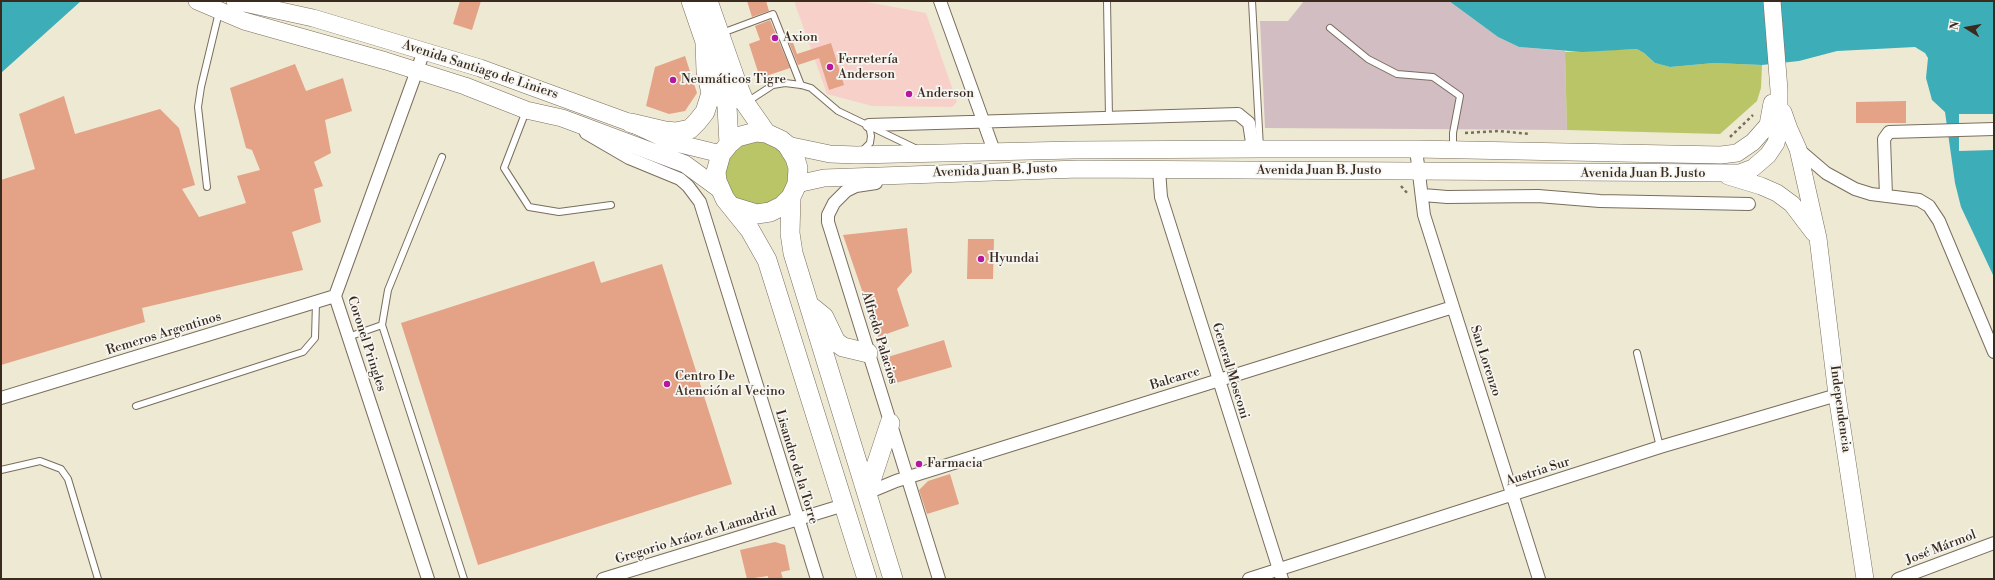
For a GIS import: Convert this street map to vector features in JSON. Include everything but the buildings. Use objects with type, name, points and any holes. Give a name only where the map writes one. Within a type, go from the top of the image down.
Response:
[{"type":"main road","name":"Avenida Santiago de Liniers","points":[[197,1],[219,12],[266,28],[386,61],[465,86],[526,110],[562,118],[680,161],[719,189]]},
{"type":"main road","name":"Avenida Santiago de Liniers","points":[[235,1],[313,18],[424,51],[522,83],[631,123],[672,142],[725,149]]},
{"type":"main road","points":[[692,1],[745,103],[766,133]]},
{"type":"main road","points":[[708,1],[712,39],[727,106],[725,149],[716,172],[719,189],[725,199],[734,207],[761,247],[773,274],[868,579]]},
{"type":"main road","points":[[1766,1],[1777,94]]},
{"type":"main road","points":[[1772,1],[1777,94]]},
{"type":"main road","points":[[631,123],[676,132],[690,129],[697,122],[705,112],[711,93],[706,71],[712,39]]},
{"type":"main road","name":"Avenida Juan B. Justo","points":[[787,145],[830,154],[856,155],[994,151],[1257,149],[1416,149],[1730,154],[1737,153],[1753,142],[1768,125],[1777,94]]},
{"type":"main road","name":"Avenida Juan B. Justo","points":[[794,190],[824,178],[1079,168],[1418,172],[1740,173],[1753,168],[1768,155],[1776,143],[1779,130],[1777,94]]},
{"type":"main road","name":"Independencia","points":[[1777,94],[1789,130],[1798,149],[1818,238],[1837,395],[1865,579]]},
{"type":"main road","points":[[725,149],[746,134],[766,133],[781,140],[787,145],[798,168],[794,190],[790,233],[794,253],[893,579]]},
{"type":"main road","points":[[1721,174],[1761,186],[1777,193],[1792,204],[1818,238]]},
{"type":"main road","points":[[734,207],[757,214],[770,212],[782,206],[794,190]]},
{"type":"main road","points":[[809,306],[824,318],[836,342],[843,347],[868,353]]},
{"type":"main road","points":[[867,493],[890,423]]},
{"type":"street","points":[[940,1],[994,151]]},
{"type":"street","name":"Coronel Pringles","points":[[424,51],[418,72],[335,296],[428,579]]},
{"type":"street","points":[[869,124],[1238,114],[1249,123],[1257,149]]},
{"type":"street","name":"Avenida Santiago de Liniers","points":[[562,118],[629,158],[680,179],[688,186],[700,202]]},
{"type":"street","points":[[1886,196],[1884,138],[1889,132],[1993,129]]},
{"type":"street","name":"San Lorenzo","points":[[1416,149],[1418,172],[1423,195],[1424,215],[1539,579]]},
{"type":"street","points":[[1798,149],[1838,182],[1855,189],[1886,196],[1919,200],[1932,209],[1939,221],[1994,352]]},
{"type":"street","name":"General Mosconi","points":[[1159,170],[1162,197],[1218,380],[1280,574]]},
{"type":"street","name":"Alfredo Palacios","points":[[928,173],[856,186],[846,191],[834,203],[828,215],[828,222],[938,579]]},
{"type":"street","points":[[1423,195],[1447,197],[1538,196],[1600,201],[1749,204]]},
{"type":"street","name":"Lisandro de la Torre","points":[[700,202],[817,579]]},
{"type":"street","name":"Remeros Argentinos","points":[[1,398],[335,296]]},
{"type":"street","name":"Balcarce","points":[[867,493],[906,478],[1453,306]]},
{"type":"street","name":"Austria Sur","points":[[1249,579],[1280,574],[1660,447],[1837,395]]},
{"type":"street","name":"Gregorio Aráoz de Lamadrid","points":[[603,579],[844,505]]},
{"type":"street","name":"José Mármol","points":[[1898,579],[1994,543]]},
{"type":"lane","points":[[1107,1],[1109,118]]},
{"type":"lane","points":[[1252,1],[1257,149]]},
{"type":"lane","points":[[207,187],[198,107],[201,87],[219,12]]},
{"type":"lane","points":[[712,39],[773,14],[801,85]]},
{"type":"lane","points":[[1330,28],[1374,62],[1397,74],[1433,77],[1460,96],[1453,133],[1453,150]]},
{"type":"lane","points":[[745,103],[773,85],[785,83],[801,85],[811,88],[838,111],[869,124],[926,153]]},
{"type":"lane","points":[[526,110],[504,168],[530,207],[559,212],[611,205]]},
{"type":"lane","points":[[856,155],[866,149],[870,143],[871,136],[869,124]]},
{"type":"lane","points":[[442,157],[388,290],[382,326],[464,579]]},
{"type":"lane","points":[[136,406],[303,352],[315,338],[316,302]]},
{"type":"lane","points":[[348,337],[382,326]]},
{"type":"lane","points":[[1637,353],[1660,447]]},
{"type":"lane","points":[[1,470],[30,462],[40,461],[61,469],[68,479],[98,579]]},
{"type":"path","points":[[1725,142],[1759,110]]},
{"type":"path","points":[[1453,133],[1499,131],[1535,135]]},
{"type":"shaded area","points":[[794,1],[861,1],[926,13],[957,102],[952,107],[872,106],[827,94]]},
{"type":"shaded area","points":[[1304,1],[1449,1],[1498,37],[1519,47],[1565,51],[1567,130],[1265,128],[1260,21],[1288,21]]},
{"type":"green space","points":[[1637,49],[1655,63],[1670,67],[1714,63],[1762,65],[1761,88],[1757,101],[1720,134],[1567,130],[1565,52]]},
{"type":"green space","points":[[762,140],[782,150],[791,170],[786,192],[769,206],[737,202],[724,183],[725,161],[740,144]]},
{"type":"water","points":[[1,1],[81,1],[1,73]]},
{"type":"water","points":[[1449,1],[1994,1],[1994,277],[1961,207],[1955,183],[1945,112],[1932,100],[1926,78],[1928,58],[1925,53],[1915,47],[1837,51],[1799,61],[1762,65],[1714,63],[1670,67],[1655,63],[1637,49],[1582,52],[1519,47],[1498,37]]},
{"type":"pier","points":[[1959,114],[1993,114],[1993,150],[1959,151]]},
{"type":"place","name":"Axion","points":[[775,38]]},
{"type":"place","name":"Ferretería Anderson","points":[[830,67]]},
{"type":"place","name":"Neumáticos Tigre","points":[[673,80]]},
{"type":"place","name":"Anderson","points":[[909,94]]},
{"type":"place","name":"Hyundai","points":[[981,259]]},
{"type":"place","name":"Centro De Atención al Vecino","points":[[667,384]]},
{"type":"place","name":"Farmacia","points":[[919,464]]}]
